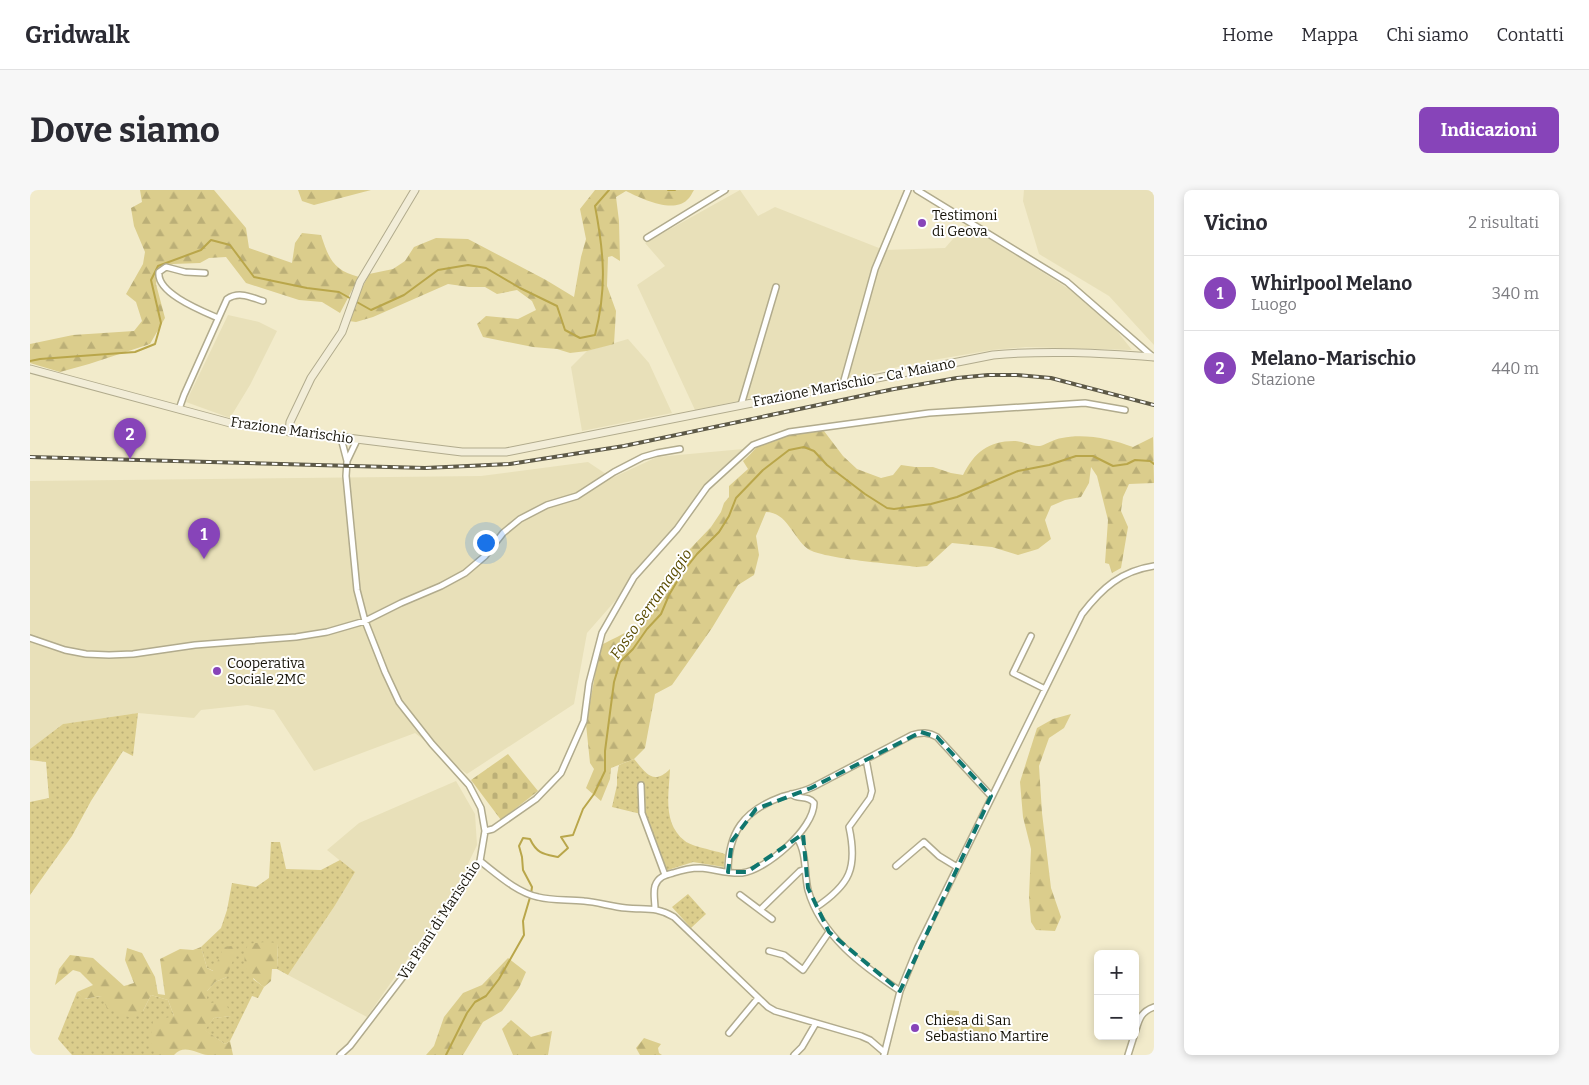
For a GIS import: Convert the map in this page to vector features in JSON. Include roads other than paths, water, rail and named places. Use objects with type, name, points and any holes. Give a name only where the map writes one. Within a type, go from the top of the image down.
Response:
[{"type":"main road","points":[[289,432],[290,422],[311,378],[342,332],[357,289],[415,190]]},
{"type":"main road","name":"Frazione Marischio - Ca' Maiano","points":[[559,441],[993,355],[1027,352],[1153,357]]},
{"type":"main road","name":"Frazione Marischio","points":[[30,369],[234,424],[289,432],[485,453],[506,452],[559,441]]},
{"type":"street","points":[[647,238],[725,190]]},
{"type":"street","points":[[842,384],[875,268],[908,190]]},
{"type":"street","points":[[917,190],[1067,282],[1153,357]]},
{"type":"street","points":[[205,273],[190,273],[166,267],[159,272],[158,276],[163,286],[176,297],[218,318]]},
{"type":"street","points":[[741,405],[776,287]]},
{"type":"street","points":[[180,409],[227,299],[239,294],[263,300]]},
{"type":"street","points":[[485,831],[493,829],[536,799],[561,773],[584,721],[589,683],[602,633],[634,577],[678,529],[707,488],[753,444],[789,432],[929,413],[1085,403],[1125,410]]},
{"type":"street","points":[[341,438],[348,461]]},
{"type":"street","points":[[348,461],[356,440]]},
{"type":"street","points":[[30,638],[65,650],[109,655],[195,645],[296,637],[327,632],[365,621],[465,573],[485,556],[503,533],[520,519],[547,505],[577,496],[614,472],[643,457],[657,452],[680,449]]},
{"type":"street","name":"Via Piani di Marischio","points":[[340,1055],[350,1046],[402,978],[480,861],[485,831],[482,808],[470,785],[432,744],[399,702],[365,621],[357,590],[346,476],[348,461]]},
{"type":"street","points":[[884,1054],[900,991],[918,947],[1082,614],[1098,593],[1123,575],[1144,567],[1154,566]]},
{"type":"street","points":[[1031,636],[1013,673],[1045,689]]},
{"type":"street","points":[[728,872],[728,854],[732,840],[746,818],[767,802],[811,788],[921,732],[930,733],[944,744],[991,796]]},
{"type":"street","points":[[815,908],[838,891],[847,879],[853,862],[854,853],[849,827],[870,798],[872,791],[866,759]]},
{"type":"street","points":[[641,785],[642,813],[665,875]]},
{"type":"street","points":[[656,909],[654,891],[656,884],[665,875],[700,868],[728,872],[747,872],[777,855],[797,838],[814,808],[814,803],[808,798],[794,797],[791,794]]},
{"type":"street","points":[[797,838],[804,851],[808,888],[815,908],[829,932],[850,953],[900,991]]},
{"type":"street","points":[[896,866],[924,842],[939,856],[957,866]]},
{"type":"street","points":[[480,861],[526,893],[537,897],[582,900],[626,908],[665,911],[674,917],[758,998],[775,1011],[861,1036],[870,1040],[884,1054]]},
{"type":"street","points":[[760,910],[805,869]]},
{"type":"street","points":[[740,895],[772,919]]},
{"type":"street","points":[[769,952],[784,955],[803,970],[829,932]]},
{"type":"street","points":[[729,1033],[758,998]]},
{"type":"street","points":[[1139,1021],[1145,1010],[1154,1007]]},
{"type":"street","points":[[794,1055],[802,1047],[816,1023]]},
{"type":"street","points":[[1128,1055],[1133,1040]]},
{"type":"waterway","points":[[30,361],[135,352],[155,344],[161,323],[151,280],[158,266],[201,250],[211,240],[230,245],[254,277],[307,288],[339,292],[371,310],[404,295],[438,270],[468,265],[486,268],[520,288],[557,306],[565,330],[580,338],[595,335],[603,286],[602,255],[595,206],[609,190]]},
{"type":"waterway","points":[[668,190],[675,190]]},
{"type":"waterway","name":"Fosso Serramaggio","points":[[446,1055],[467,1013],[475,1002],[486,996],[499,979],[524,935],[523,921],[532,887],[523,870],[519,846],[523,838],[530,839],[535,848],[541,853],[549,855],[558,857],[568,848],[561,837],[573,835],[583,809],[594,794],[605,771],[605,751],[614,682],[620,662],[661,614],[669,595],[682,573],[697,554],[719,532],[729,516],[736,498],[763,470],[789,450],[804,447],[814,451],[827,465],[865,494],[887,508],[894,509],[931,504],[957,497],[1018,471],[1049,465],[1076,456],[1093,456],[1113,466],[1127,464],[1135,460],[1150,461],[1154,464]]},
{"type":"railway","points":[[30,457],[425,468],[510,464],[624,446],[894,389],[957,378],[988,375],[1051,378],[1154,405]]},
{"type":"place","name":"Testimoni di Geova","points":[[922,223]]},
{"type":"place","name":"Melano-Marischio","points":[[130,459]]},
{"type":"place","name":"Whirlpool Melano","points":[[204,559]]},
{"type":"place","name":"Cooperativa Sociale 2MC","points":[[217,671]]},
{"type":"place","name":"Chiesa di San Sebastiano Martire","points":[[915,1028]]}]
